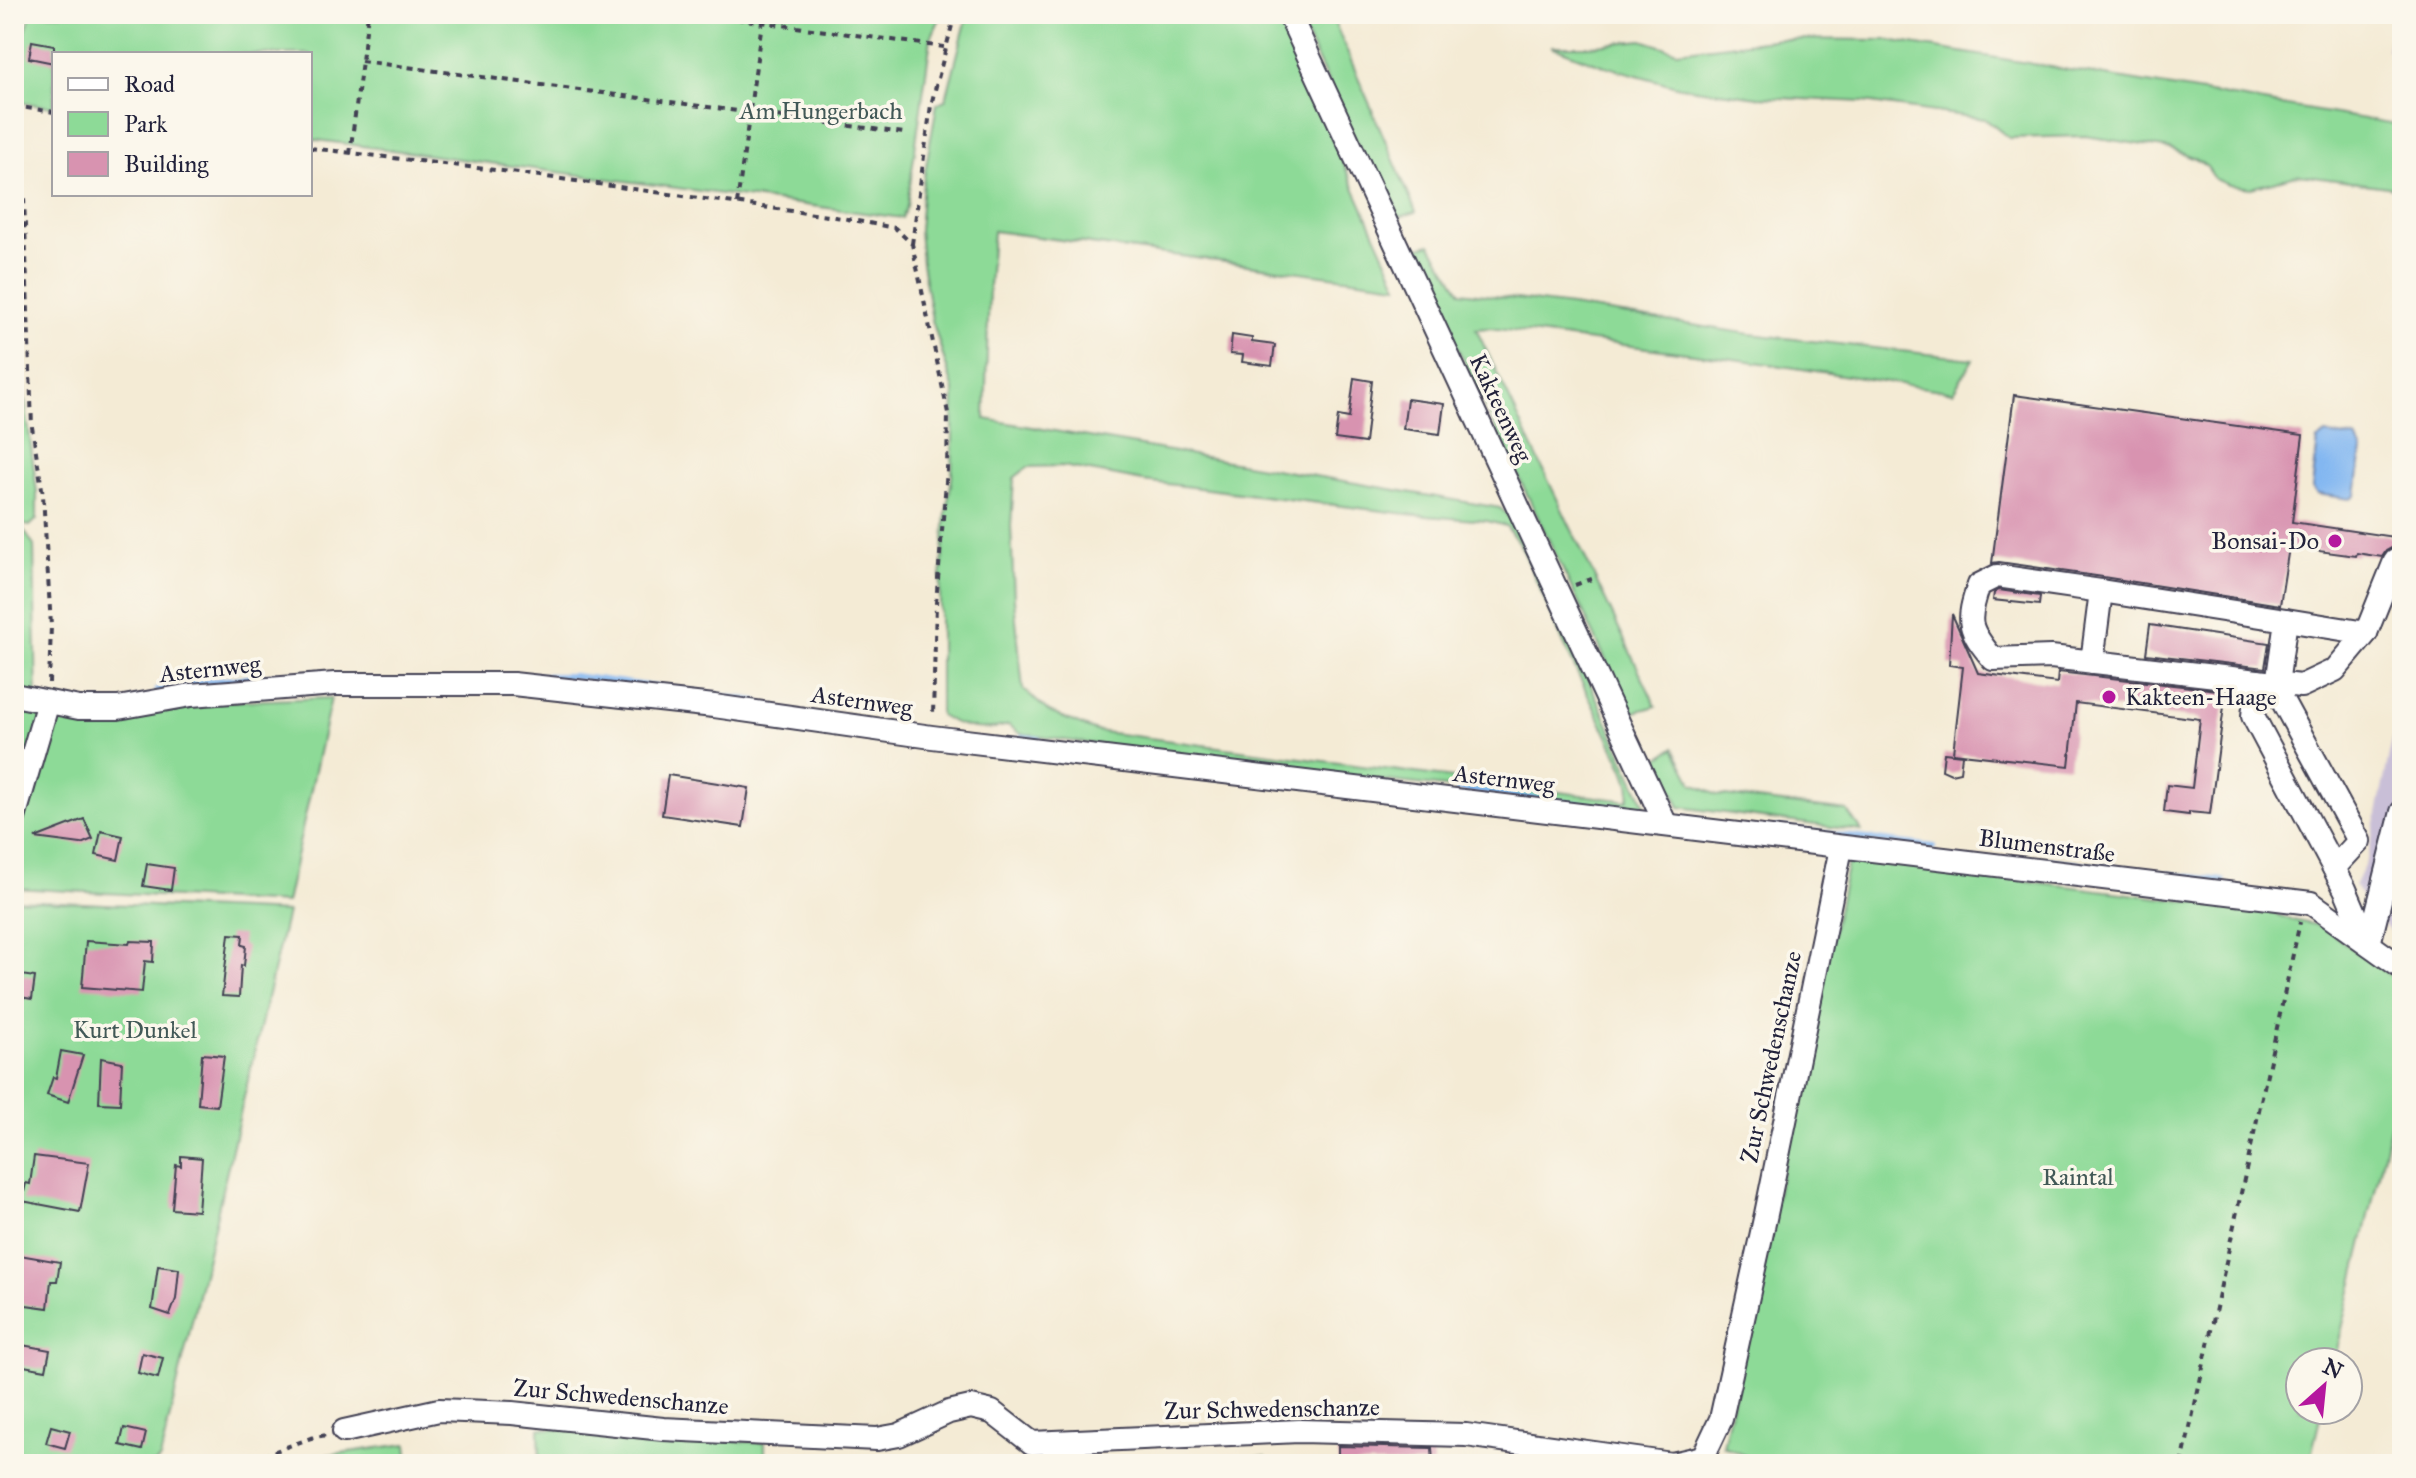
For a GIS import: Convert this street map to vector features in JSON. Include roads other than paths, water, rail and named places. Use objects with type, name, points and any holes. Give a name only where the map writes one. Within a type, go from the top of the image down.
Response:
[{"type":"street","name":"Kakteenweg","points":[[1289,14],[1666,825]]},
{"type":"street","points":[[2366,633],[1997,576],[1979,585],[1971,609],[1973,636],[1993,659],[2051,657],[2301,686],[2335,670],[2366,633],[2395,561]]},
{"type":"street","points":[[2092,662],[2101,591]]},
{"type":"street","points":[[2286,620],[2253,716],[2345,889],[2369,944]]},
{"type":"street","points":[[2267,682],[2282,700],[2359,841],[2334,868]]},
{"type":"street","name":"Asternweg","points":[[14,695],[79,708],[118,708],[191,695],[335,684],[513,684],[714,706],[932,737],[1666,825]]},
{"type":"street","points":[[14,818],[48,702]]},
{"type":"street","points":[[2369,944],[2402,812]]},
{"type":"street","name":"Blumenstraße","points":[[1666,825],[2311,903],[2402,968]]},
{"type":"street","name":"Zur Schwedenschanze","points":[[344,1431],[439,1410],[512,1413],[663,1429],[877,1439],[899,1435],[949,1412],[971,1407],[992,1412],[1032,1443],[1299,1431],[1466,1435],[1672,1464],[1703,1457],[1721,1419],[1841,848]]},
{"type":"water","points":[[2326,434],[2356,439],[2362,450],[2356,495],[2350,499],[2317,494],[2312,488],[2318,440]]},
{"type":"waterway","points":[[157,690],[241,678],[325,674]]},
{"type":"waterway","points":[[532,676],[574,676],[756,701]]},
{"type":"waterway","points":[[1022,737],[1038,739]]},
{"type":"waterway","points":[[1458,789],[1618,809]]},
{"type":"waterway","points":[[1777,828],[1933,847]]},
{"type":"waterway","points":[[2047,860],[2223,881]]},
{"type":"place","name":"Bonsai-Do","points":[[2335,541]]},
{"type":"place","name":"Kakteen-Haage","points":[[2109,697]]},
{"type":"park label","name":"Am Hungerbach","points":[[821,111]]},
{"type":"park label","name":"Kurt Dunkel","points":[[135,1030]]},
{"type":"park label","name":"Raintal","points":[[2078,1177]]}]
